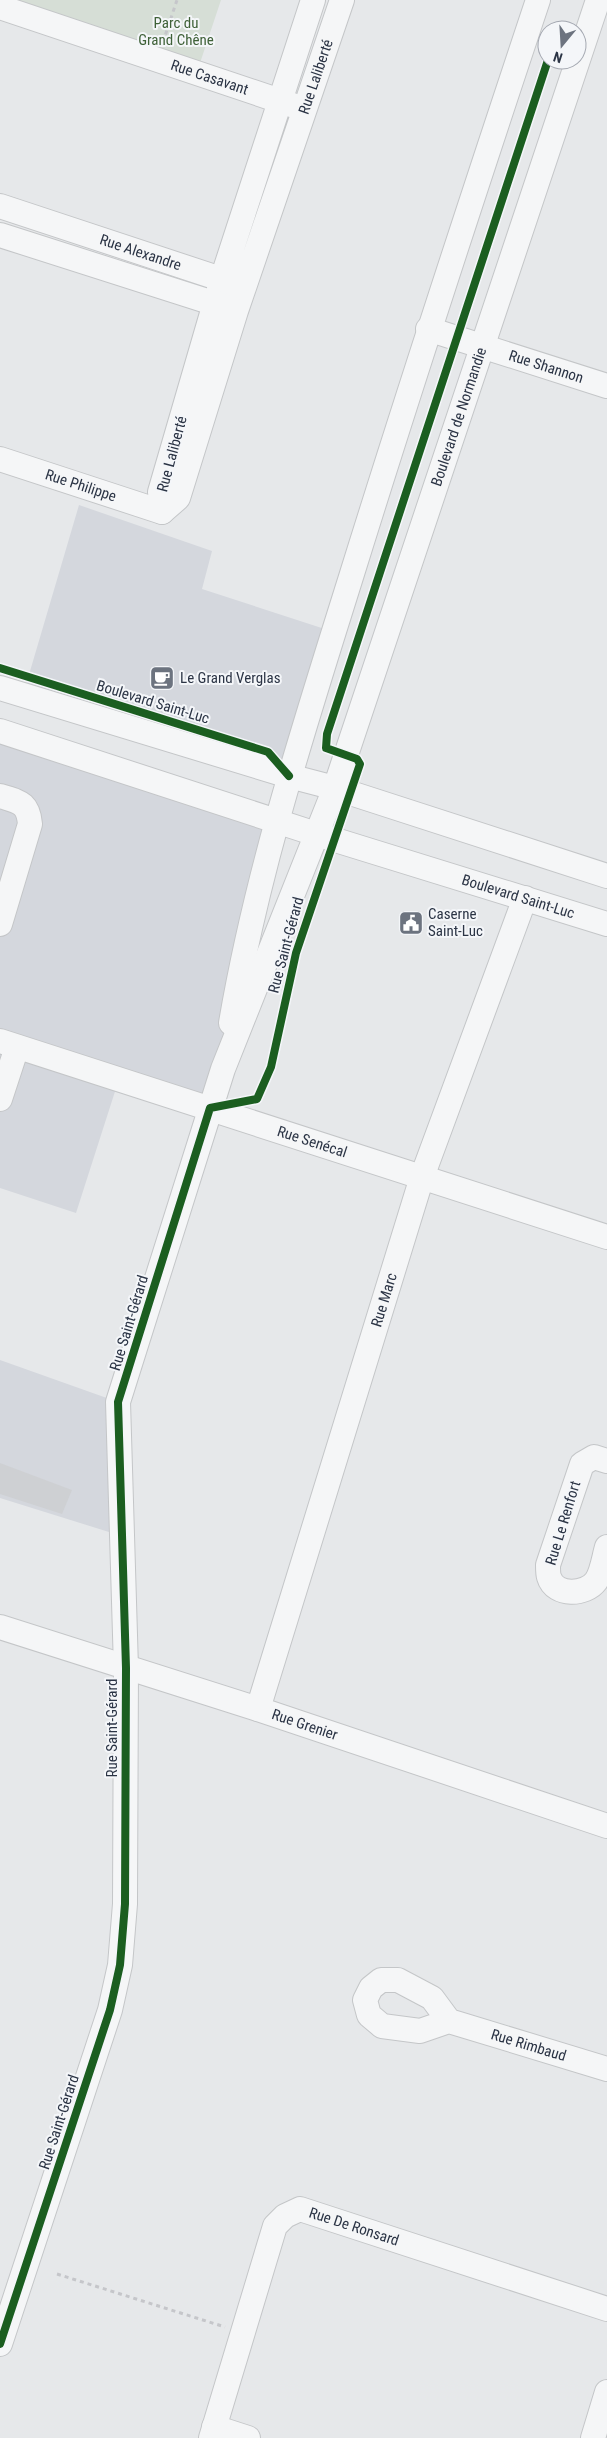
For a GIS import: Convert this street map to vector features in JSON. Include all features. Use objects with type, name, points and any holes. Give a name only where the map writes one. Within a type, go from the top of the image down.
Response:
[{"type":"street","points":[[278,821],[289,776],[428,329],[538,0]]},
{"type":"street","name":"Boulevard de Normandie","points":[[316,834],[335,788],[484,347],[598,0]]},
{"type":"street","name":"Rue Laliberté","points":[[162,512],[160,492],[226,307],[279,101],[311,4],[339,9],[306,110],[233,283]]},
{"type":"street","name":"Rue Casavant","points":[[0,7],[306,110]]},
{"type":"street","name":"Rue Alexandre","points":[[0,206],[233,283]]},
{"type":"street","points":[[30,244],[37,218]]},
{"type":"street","name":"Rue Alexandre","points":[[0,235],[226,307]]},
{"type":"street","name":"Rue Shannon","points":[[428,329],[607,386]]},
{"type":"street","name":"Rue Philippe","points":[[0,459],[162,512]]},
{"type":"street","name":"Boulevard Saint-Luc","points":[[0,688],[289,776],[335,788],[607,876]]},
{"type":"street","name":"Boulevard Saint-Luc","points":[[0,731],[316,834],[607,924]]},
{"type":"street","points":[[0,796],[21,803],[29,812],[30,824],[0,924]]},
{"type":"street","name":"Rue Saint-Gérard","points":[[223,1069],[244,949],[278,821]]},
{"type":"street","name":"Rue Saint-Gérard","points":[[0,2344],[110,2010],[120,1965],[125,1904],[126,1668],[118,1402],[223,1069],[316,834]]},
{"type":"street","name":"Rue Marc","points":[[258,1709],[422,1177],[525,898]]},
{"type":"street","points":[[0,1099],[9,1044]]},
{"type":"street","name":"Rue Senécal","points":[[9,1044],[607,1237]]},
{"type":"street","name":"Rue Le Renfort","points":[[607,1461],[594,1457],[582,1464],[548,1565],[549,1579],[557,1588],[571,1592],[587,1590],[597,1580],[607,1547]]},
{"type":"street","name":"Rue Grenier","points":[[0,1627],[258,1709],[607,1826]]},
{"type":"street","name":"Rue Rimbaud","points":[[449,2021],[607,2069]]},
{"type":"street","name":"Rue De Ronsard","points":[[248,2438],[212,2432],[276,2226],[285,2216],[300,2209],[607,2309]]},
{"type":"street","points":[[599,2429],[607,2392]]},
{"type":"path","points":[[158,60],[177,0]]},
{"type":"path","points":[[57,2274],[243,2333]]},
{"type":"shaded area","points":[[79,505],[212,551],[202,589],[334,632],[289,776],[23,695]]},
{"type":"shaded area","points":[[0,731],[278,821],[210,1108],[119,1079],[76,1213],[0,1188]]},
{"type":"shaded area","points":[[0,1360],[118,1402],[125,1537],[0,1498]]},
{"type":"green space","name":"Parc du Grand Chêne","points":[[7,0],[221,0],[197,72]]},
{"type":"building","points":[[0,1463],[72,1490],[62,1514],[0,1494]]},
{"type":"cycle path","points":[[0,2344],[110,2010],[120,1965],[125,1904],[126,1668],[118,1402],[210,1108],[257,1099],[271,1067],[296,953],[360,764],[357,759],[326,748],[327,734],[545,70]]},
{"type":"cycle path","points":[[0,668],[268,752],[289,776]]},
{"type":"place","name":"Le Grand Verglas","points":[[162,678]]},
{"type":"place","name":"Caserne Saint-Luc","points":[[411,923]]}]
